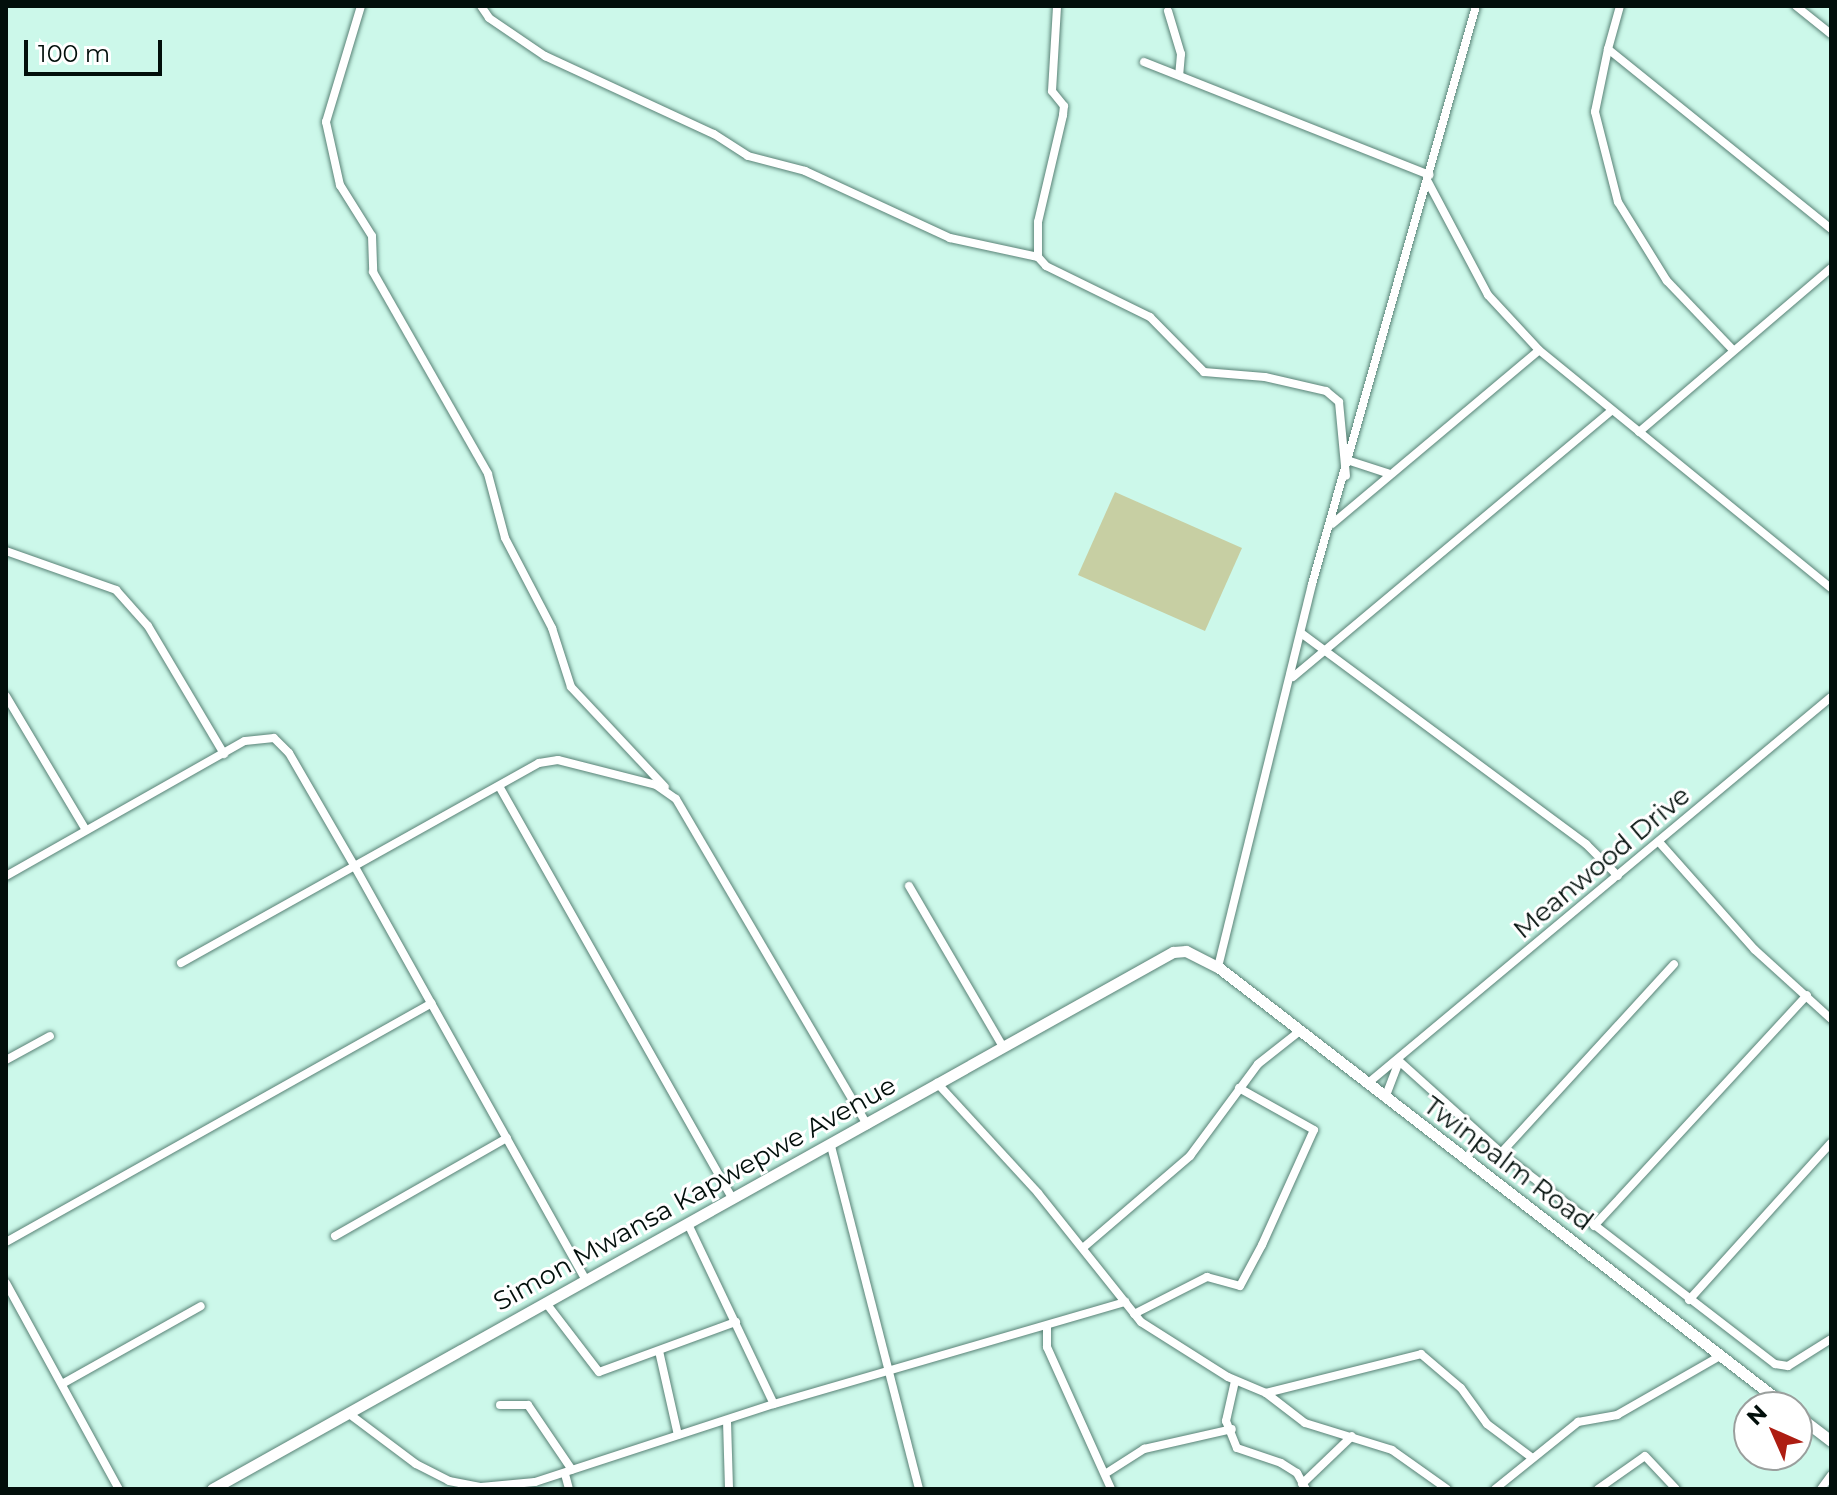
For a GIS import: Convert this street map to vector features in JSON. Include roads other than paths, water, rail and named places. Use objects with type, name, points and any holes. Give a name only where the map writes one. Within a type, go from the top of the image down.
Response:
[{"type":"main road","name":"Simon Mwansa Kapwepwe Avenue","points":[[212,1489],[831,1146],[1161,955],[1186,951],[1201,956]]},
{"type":"main road","name":"Twinpalm Road","points":[[1201,956],[1766,1391]]},
{"type":"main road","points":[[1813,1427],[1831,1441]]},
{"type":"street","points":[[361,6],[326,122],[340,185],[372,236],[373,272],[488,474],[505,538],[552,628],[571,687],[676,799],[867,1125]]},
{"type":"street","points":[[481,6],[489,18],[545,56],[714,134],[748,156],[805,171],[950,238],[1038,257],[1046,266],[1150,317],[1204,372],[1265,377],[1326,391],[1341,411],[1346,476]]},
{"type":"street","points":[[1038,257],[1038,222],[1064,106],[1052,91],[1051,36],[1057,6]]},
{"type":"street","points":[[1218,967],[1226,920],[1292,677],[1301,633],[1476,6]]},
{"type":"street","points":[[1620,6],[1595,112],[1618,202],[1667,281],[1732,349]]},
{"type":"street","points":[[1796,6],[1831,34]]},
{"type":"street","points":[[1168,11],[1179,43],[1179,75]]},
{"type":"street","points":[[1608,49],[1831,229]]},
{"type":"street","points":[[1144,62],[1428,178],[1488,295],[1539,350],[1831,588]]},
{"type":"street","points":[[1639,432],[1732,349],[1831,268]]},
{"type":"street","points":[[1332,524],[1388,473],[1539,350]]},
{"type":"street","points":[[1292,677],[1325,653],[1611,411]]},
{"type":"street","points":[[1350,461],[1388,473]]},
{"type":"street","points":[[6,551],[116,590],[148,626],[224,754]]},
{"type":"street","points":[[1301,633],[1586,844],[1618,876]]},
{"type":"street","points":[[6,696],[86,830]]},
{"type":"street","name":"Meanwood Drive","points":[[1367,1084],[1399,1061],[1831,697]]},
{"type":"street","points":[[6,876],[224,754],[265,735],[282,744],[432,1003],[586,1281]]},
{"type":"street","points":[[181,963],[539,763],[558,760],[656,785],[676,799]]},
{"type":"street","points":[[499,786],[733,1199]]},
{"type":"street","points":[[1659,842],[1755,950],[1831,1019]]},
{"type":"street","points":[[909,886],[1003,1047]]},
{"type":"street","points":[[1501,1153],[1674,964]]},
{"type":"street","points":[[1594,1226],[1807,995]]},
{"type":"street","points":[[6,1242],[432,1003]]},
{"type":"street","points":[[1084,1247],[1190,1156],[1258,1064],[1300,1031]]},
{"type":"street","points":[[6,1060],[50,1036]]},
{"type":"street","points":[[1385,1098],[1399,1061],[1501,1153],[1689,1300],[1781,1367],[1831,1339]]},
{"type":"street","points":[[937,1083],[1084,1247],[1134,1314],[1235,1381],[1266,1393],[1305,1423],[1352,1436],[1405,1457],[1447,1489]]},
{"type":"street","points":[[1134,1314],[1207,1277],[1240,1286],[1262,1245],[1314,1130],[1239,1088]]},
{"type":"street","points":[[335,1236],[507,1138]]},
{"type":"street","points":[[1689,1300],[1831,1143]]},
{"type":"street","points":[[831,1146],[919,1489]]},
{"type":"street","points":[[688,1224],[774,1404]]},
{"type":"street","points":[[6,1283],[119,1489]]},
{"type":"street","points":[[348,1413],[416,1464],[449,1481],[499,1487],[568,1472],[774,1404],[1125,1302]]},
{"type":"street","points":[[546,1303],[595,1370],[659,1351],[736,1322]]},
{"type":"street","points":[[62,1384],[201,1306]]},
{"type":"street","points":[[1047,1326],[1047,1347],[1078,1420],[1108,1472],[1111,1489]]},
{"type":"street","points":[[659,1351],[678,1435]]},
{"type":"street","points":[[1266,1393],[1421,1354],[1461,1388],[1487,1424],[1531,1457]]},
{"type":"street","points":[[1495,1489],[1578,1422],[1617,1415],[1720,1356]]},
{"type":"street","points":[[1232,1429],[1226,1421],[1235,1381]]},
{"type":"street","points":[[500,1405],[528,1405],[568,1472],[569,1489]]},
{"type":"street","points":[[727,1421],[729,1489]]},
{"type":"street","points":[[1108,1472],[1144,1449],[1232,1429]]},
{"type":"street","points":[[1232,1429],[1228,1435],[1237,1448],[1281,1463],[1297,1473],[1304,1487],[1352,1436]]},
{"type":"street","points":[[1598,1489],[1645,1456],[1676,1489]]},
{"type":"street","points":[[1821,1489],[1831,1475]]}]
